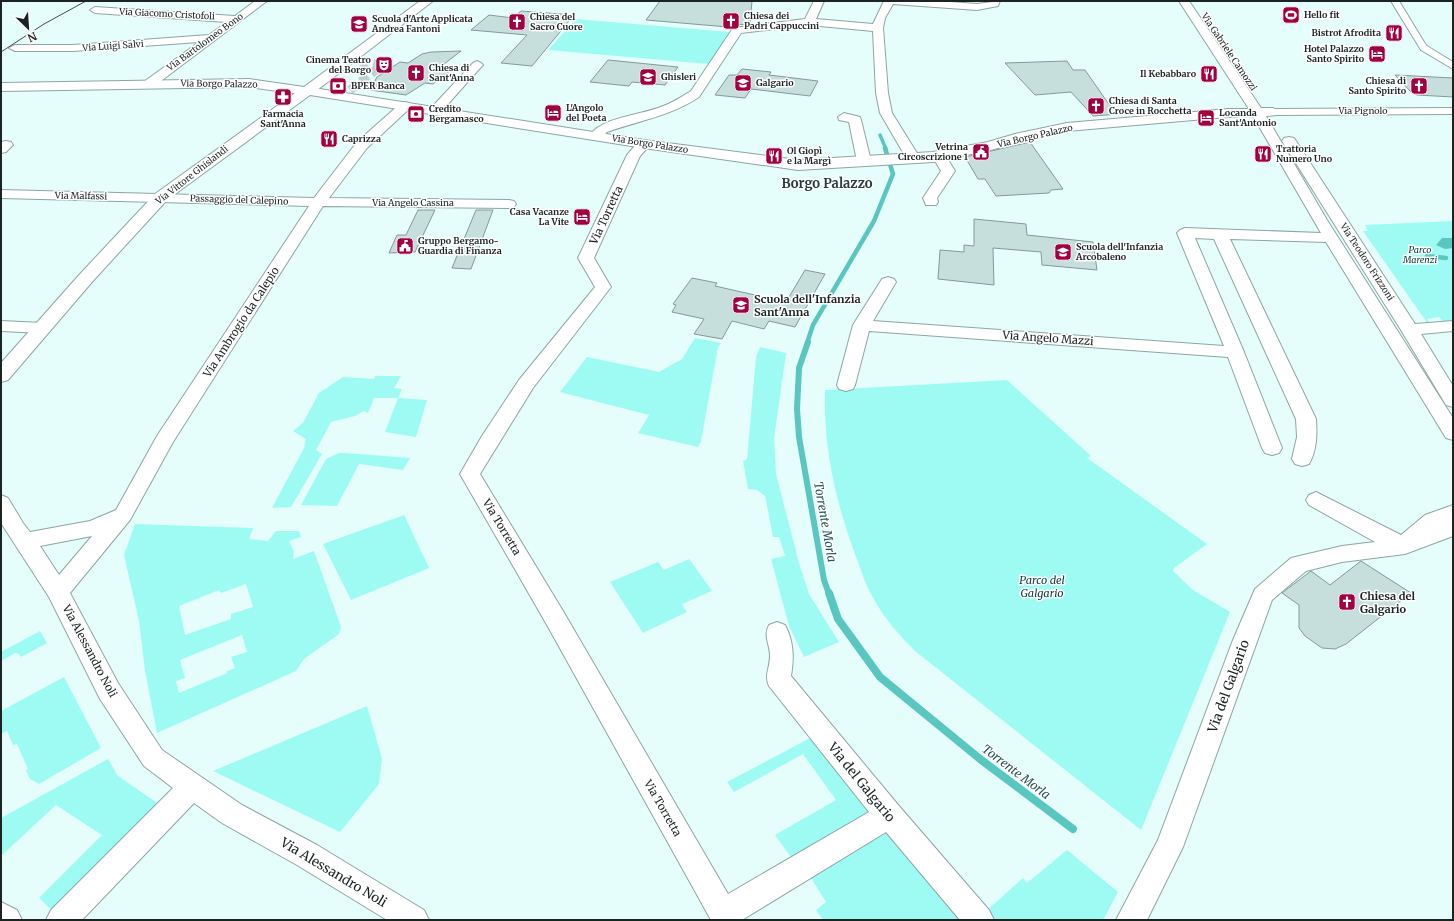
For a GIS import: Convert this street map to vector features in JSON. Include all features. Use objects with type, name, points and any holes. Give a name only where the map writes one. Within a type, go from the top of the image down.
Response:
[{"type":"street","name":"Via Bartolomeo Bono","points":[[149,84],[262,1]]},
{"type":"street","name":"Via Vittore Ghislandi","points":[[2,374],[86,278],[161,197],[307,91],[427,1]]},
{"type":"street","points":[[809,22],[819,1]]},
{"type":"street","points":[[889,1],[880,18],[878,28],[882,93],[886,113],[910,158]]},
{"type":"street","points":[[893,1],[977,7],[994,4],[995,1]]},
{"type":"street","points":[[1395,1],[1420,43],[1453,66]]},
{"type":"street","name":"Via Gabriele Camozzi","points":[[1187,2],[1201,18],[1260,114],[1182,9],[1181,7],[1187,2]]},
{"type":"street","name":"Via Giacomo Cristofoli","points":[[95,10],[238,19]]},
{"type":"street","points":[[597,135],[602,129],[659,112],[690,98],[695,94],[737,30],[809,22],[878,28]]},
{"type":"street","name":"Via Luigi Salvi","points":[[15,48],[73,48],[211,38]]},
{"type":"street","points":[[436,110],[477,65]]},
{"type":"street","name":"Via Borgo Palazzo","points":[[1,87],[248,83],[436,110],[597,135],[644,144],[798,165],[939,156],[984,148],[1015,138],[1067,127],[1228,113]]},
{"type":"street","name":"Via Ambrogio da Calepio","points":[[58,592],[123,515],[164,441],[318,202],[344,166],[369,137],[405,106]]},
{"type":"street","name":"Via Pignolo","points":[[1260,114],[1453,111]]},
{"type":"street","points":[[1228,113],[1260,114]]},
{"type":"street","name":"Via Teodoro Frizzoni","points":[[1260,114],[1331,242],[1453,433]]},
{"type":"street","name":"Via Teodoro Frizzoni","points":[[1260,114],[1410,330],[1453,401]]},
{"type":"street","points":[[844,117],[855,120],[868,160]]},
{"type":"street","name":"Via Torretta","points":[[644,144],[634,156],[586,258],[603,286],[526,384],[488,441],[470,474],[559,624],[725,917]]},
{"type":"street","points":[[931,202],[930,198],[948,171],[939,156]]},
{"type":"street","name":"Via Malfassi","points":[[1,194],[161,197]]},
{"type":"street","name":"Passaggio del Calepino","points":[[161,197],[318,202]]},
{"type":"street","name":"Via Angelo Cassina","points":[[318,202],[509,204]]},
{"type":"street","points":[[1272,448],[1235,352],[1185,233],[1331,242]]},
{"type":"street","points":[[1220,234],[1306,419],[1307,437],[1302,459]]},
{"type":"street","points":[[846,384],[862,325],[888,282]]},
{"type":"street","name":"Via Angelo Mazzi","points":[[862,325],[1235,352]]},
{"type":"street","points":[[1,326],[43,328]]},
{"type":"street","points":[[1410,330],[1453,326]]},
{"type":"street","points":[[1316,500],[1378,534],[1405,546],[1428,521],[1440,515],[1453,512]]},
{"type":"street","name":"Via Alessandro Noli","points":[[1,503],[14,528],[58,592],[110,691],[153,758],[232,814],[307,855],[414,920]]},
{"type":"street","points":[[25,542],[94,528],[123,515]]},
{"type":"street","name":"Via del Galgario","points":[[1131,920],[1169,847],[1245,640],[1264,595],[1299,564],[1342,554],[1405,546],[1426,539],[1453,527]]},
{"type":"street","name":"Via del Galgario","points":[[777,632],[782,656],[778,679],[888,815],[979,920]]},
{"type":"street","points":[[61,920],[192,787]]},
{"type":"street","points":[[725,917],[888,815]]},
{"type":"street","points":[[1,917],[7,920]]},
{"type":"green space","points":[[576,19],[729,32],[709,64],[548,50]]},
{"type":"green space","name":"Parco Marenzi","points":[[1453,221],[1453,321],[1443,322],[1439,317],[1427,319],[1430,324],[1428,324],[1363,231],[1368,231],[1365,225]]},
{"type":"green space","points":[[695,338],[721,343],[718,347],[701,441],[698,447],[638,433],[649,415],[560,392],[587,357],[659,372],[682,359]]},
{"type":"green space","points":[[760,347],[786,353],[774,439],[776,474],[799,563],[809,594],[839,642],[804,657],[789,626],[771,559],[785,556],[779,537],[773,537],[765,496],[757,490],[748,489],[743,461],[747,459],[756,357]]},
{"type":"green space","points":[[375,376],[401,376],[394,388],[402,389],[398,398],[374,398],[368,413],[364,411],[355,416],[331,422],[316,450],[322,454],[291,507],[272,508],[304,448],[306,439],[293,431],[303,423],[319,393],[343,377],[374,379]]},
{"type":"green space","name":"Parco del Galgario","points":[[1007,380],[1091,456],[1087,458],[1207,544],[1174,568],[1173,571],[1193,590],[1230,612],[1141,830],[909,645],[885,617],[875,602],[864,580],[842,516],[832,475],[826,433],[825,390]]},
{"type":"green space","points":[[398,398],[427,400],[416,437],[385,432]]},
{"type":"green space","points":[[339,453],[410,458],[403,470],[359,464],[337,506],[301,505],[326,459]]},
{"type":"green space","points":[[404,515],[429,568],[351,600],[323,544]]},
{"type":"green space","points":[[135,524],[253,528],[249,539],[268,541],[276,531],[299,531],[301,537],[289,541],[294,552],[293,559],[314,551],[341,627],[339,634],[304,659],[296,671],[157,733],[145,671],[139,621],[124,555]],"holes":[[[246,584],[253,607],[231,614],[231,619],[185,635],[179,606],[219,590],[221,593]],[[242,635],[247,652],[231,657],[235,668],[227,671],[227,673],[179,693],[176,681],[185,678],[180,660]]]},
{"type":"green space","points":[[689,559],[712,591],[682,604],[687,612],[643,633],[610,582],[658,562],[664,570]]},
{"type":"green space","points":[[40,631],[47,643],[21,657],[19,654],[15,653],[1,661],[1,652]]},
{"type":"green space","points":[[64,677],[101,748],[39,784],[30,779],[26,770],[28,769],[17,744],[13,745],[7,731],[1,734],[1,711]]},
{"type":"green space","points":[[367,706],[382,759],[379,784],[340,832],[213,771]]},
{"type":"green space","points":[[810,738],[869,812],[791,857],[775,835],[836,800],[803,754],[734,792],[727,782]]},
{"type":"green space","points":[[108,759],[118,776],[163,807],[54,912],[39,898],[102,835],[56,805],[1,856],[1,818]]},
{"type":"green space","points":[[885,829],[963,920],[823,920],[816,910],[826,902],[808,873]]},
{"type":"green space","points":[[1067,850],[1118,892],[1103,920],[993,920],[986,911],[1023,878],[1027,883]]},
{"type":"shaded area","points":[[1442,238],[1453,238],[1453,248],[1445,249],[1436,245]]},
{"type":"building","points":[[660,1],[752,1],[750,24],[730,25],[728,27],[646,20]]},
{"type":"building","points":[[521,11],[574,15],[532,66],[501,63],[527,35],[471,30],[489,15],[513,18]]},
{"type":"building","name":"Chiesa di Sant'Anna","points":[[461,51],[439,68],[451,70],[433,84],[425,83],[406,95],[370,90],[377,77],[400,62],[408,63],[422,54],[431,52]]},
{"type":"building","name":"Ghisleri","points":[[608,60],[678,67],[665,85],[632,82],[629,86],[590,82]]},
{"type":"building","points":[[1067,61],[1073,70],[1085,70],[1108,103],[1119,114],[1093,116],[1071,92],[1035,95],[1005,63]]},
{"type":"building","name":"Galgario","points":[[742,69],[771,72],[769,75],[818,81],[810,96],[751,89],[745,98],[715,95],[729,75],[737,75]]},
{"type":"building","name":"Chiesa di Santo Spirito","points":[[1395,75],[1453,78],[1453,97],[1417,95],[1411,92]]},
{"type":"building","points":[[1030,142],[1063,189],[1051,190],[1049,193],[996,196],[985,179],[978,179],[965,157]]},
{"type":"building","points":[[418,210],[435,210],[415,252],[389,253],[397,235],[406,235]]},
{"type":"building","points":[[476,210],[493,210],[471,269],[452,268]]},
{"type":"building","name":"Scuola dell'Infanzia Arcobaleno","points":[[974,219],[1026,224],[1027,235],[1093,242],[1097,270],[1042,265],[1041,252],[993,248],[994,285],[938,279],[940,250],[964,252],[964,245],[974,246]]},
{"type":"building","name":"Scuola dell'Infanzia Sant'Anna","points":[[805,270],[825,274],[795,327],[769,321],[764,329],[732,321],[722,339],[694,334],[704,319],[672,312],[676,305],[673,304],[692,278],[717,283],[715,286],[786,302]]},
{"type":"building","name":"Chiesa del Galgario","points":[[1361,561],[1411,593],[1346,644],[1335,649],[1322,648],[1305,636],[1299,628],[1299,605],[1282,593],[1311,571],[1330,585]]},
{"type":"waterway","name":"Torrente Morla","points":[[880,135],[886,149]]},
{"type":"waterway","name":"Torrente Morla","points":[[807,343],[813,325],[874,221],[893,174],[885,148]]},
{"type":"waterway","points":[[1427,256],[1446,258]]},
{"type":"waterway","name":"Torrente Morla","points":[[808,342],[799,368],[797,409],[799,437],[824,580],[829,594]]},
{"type":"waterway","name":"Torrente Morla","points":[[829,593],[838,619],[880,677],[980,759],[1073,829]]},
{"type":"tunnel","points":[[350,90],[382,65],[360,62]]},
{"type":"tram line","points":[[1,52],[44,24],[86,1]]},
{"type":"place","name":"Hello fit","points":[[1291,15]]},
{"type":"place","name":"Chiesa dei Padri Cappuccini","points":[[731,21]]},
{"type":"place","name":"Chiesa del Sacro Cuore","points":[[517,22]]},
{"type":"place","name":"Scuola d'Arte Applicata Andrea Fantoni","points":[[359,24]]},
{"type":"place","name":"Bistrot Afrodita","points":[[1394,33]]},
{"type":"place","name":"Hotel Palazzo Santo Spirito","points":[[1377,54]]},
{"type":"place","name":"Cinema Teatro del Borgo","points":[[384,65]]},
{"type":"place","name":"Chiesa di Sant'Anna","points":[[416,73]]},
{"type":"place","name":"Il Kebabbaro","points":[[1209,74]]},
{"type":"place","name":"Ghisleri","points":[[648,77]]},
{"type":"place","name":"Galgario","points":[[743,83]]},
{"type":"place","name":"BPER Banca","points":[[338,86]]},
{"type":"place","name":"Chiesa di Santo Spirito","points":[[1419,86]]},
{"type":"place","name":"Farmacia Sant'Anna","points":[[283,97]]},
{"type":"place","name":"Chiesa di Santa Croce in Rocchetta","points":[[1096,106]]},
{"type":"place","name":"L'Angolo del Poeta","points":[[553,113]]},
{"type":"place","name":"Credito Bergamasco","points":[[416,114]]},
{"type":"place","name":"Locanda Sant'Antonio","points":[[1206,118]]},
{"type":"place","name":"Caprizza","points":[[329,139]]},
{"type":"place","name":"Vetrina Circoscrizione 1","points":[[981,152]]},
{"type":"place","name":"Trattoria Numero Uno","points":[[1263,154]]},
{"type":"place","name":"Ol Giopì e la Margì","points":[[774,156]]},
{"type":"place","name":"Casa Vacanze La Vite","points":[[582,217]]},
{"type":"place","name":"Gruppo Bergamo- Guardia di Finanza","points":[[405,246]]},
{"type":"place","name":"Scuola dell'Infanzia Arcobaleno","points":[[1063,252]]},
{"type":"place","name":"Scuola dell'Infanzia Sant'Anna","points":[[741,305]]},
{"type":"place","name":"Chiesa del Galgario","points":[[1347,602]]},
{"type":"district","name":"Borgo Palazzo","points":[[827,183]]}]
